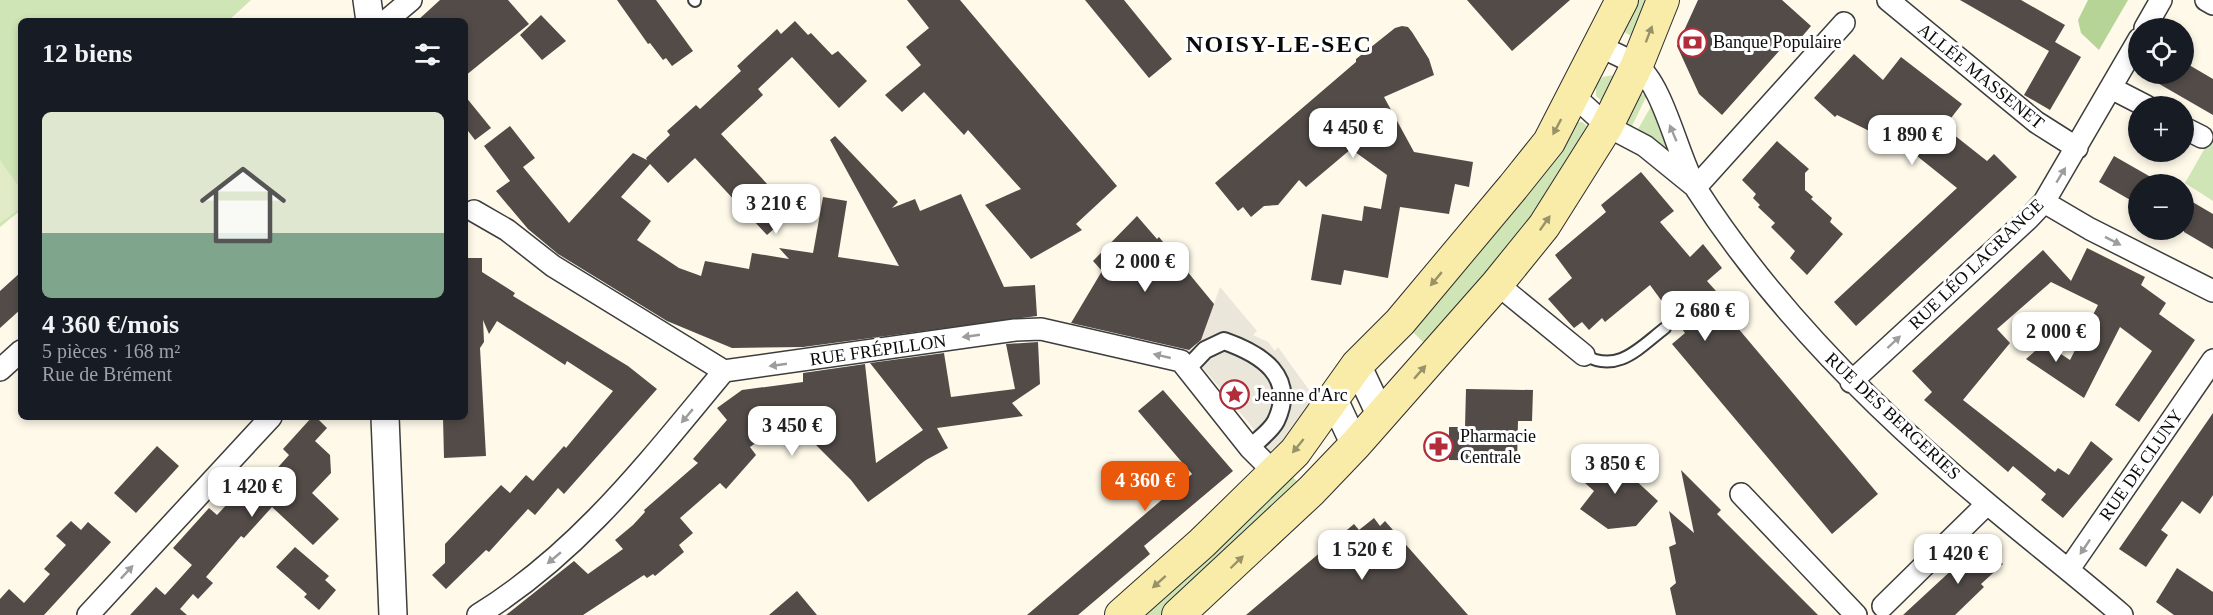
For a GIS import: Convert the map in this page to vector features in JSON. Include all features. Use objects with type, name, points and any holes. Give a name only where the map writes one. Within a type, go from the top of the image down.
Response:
[{"type":"main road","points":[[1121,615],[1202,543],[1273,471],[1295,452],[1357,365],[1400,322],[1513,187],[1549,142],[1622,0]]},
{"type":"main road","points":[[1178,615],[1197,600],[1311,491],[1355,445],[1497,284],[1544,226],[1607,126],[1637,65],[1663,0]]},
{"type":"street","points":[[368,0],[370,18]]},
{"type":"street","points":[[390,18],[411,0]]},
{"type":"street","name":"ALLÉE MASSENET","points":[[1887,0],[2036,122],[2077,148]]},
{"type":"street","points":[[2150,18],[2160,0]]},
{"type":"street","points":[[2206,0],[2213,4]]},
{"type":"street","points":[[1696,187],[1844,23]]},
{"type":"street","name":"RUE DES BERGERIES","points":[[1599,46],[1637,65],[1655,90],[1696,187],[1755,272],[1851,381],[1987,504],[2070,569],[2122,615]]},
{"type":"street","name":"RUE LÉO LAGRANGE","points":[[1851,381],[2028,219],[2044,201],[2128,58]]},
{"type":"street","points":[[2111,88],[2128,97]]},
{"type":"street","name":"RUE DES BERGERIES","points":[[1573,95],[1607,126],[1645,146],[1696,187]]},
{"type":"street","points":[[2044,201],[2090,229],[2213,291]]},
{"type":"street","points":[[469,207],[507,230],[553,266],[724,371],[605,513],[512,594],[478,615]]},
{"type":"street","points":[[1497,284],[1584,356]]},
{"type":"street","name":"RUE FRÉPILLON","points":[[724,371],[1015,330],[1041,329],[1181,361],[1250,448],[1273,471]]},
{"type":"street","points":[[1188,368],[1205,350],[1224,341],[1253,351],[1269,364],[1279,382],[1282,402],[1275,423],[1250,448]]},
{"type":"street","points":[[0,370],[18,354]]},
{"type":"street","name":"RUE DE CLUNY","points":[[2070,569],[2213,360]]},
{"type":"street","points":[[1357,365],[1381,416]]},
{"type":"street","points":[[1334,400],[1355,445]]},
{"type":"street","points":[[88,615],[268,420]]},
{"type":"street","points":[[384,420],[393,615]]},
{"type":"street","points":[[1741,494],[1856,615]]},
{"type":"street","points":[[1883,606],[1987,504]]},
{"type":"lane","points":[[1584,356],[1599,363],[1623,360],[1665,328]]},
{"type":"green space","points":[[0,0],[251,0],[231,18],[18,18],[18,212],[0,227]]},
{"type":"green space","points":[[1629,0],[1644,0],[1647,4],[1637,39],[1622,31]]},
{"type":"green space","points":[[2088,0],[2128,0],[2099,50],[2081,33],[2078,20]]},
{"type":"green space","points":[[1613,75],[1621,77],[1607,106],[1596,96],[1596,84],[1603,77]]},
{"type":"green space","points":[[1634,93],[1647,95],[1632,126],[1622,119]]},
{"type":"green space","points":[[1653,103],[1674,163],[1655,139],[1638,129]]},
{"type":"green space","points":[[1573,122],[1582,122],[1588,127],[1584,151],[1428,347],[1411,330]]},
{"type":"green space","points":[[2213,134],[2213,201],[2194,189],[2194,174],[2190,174]]},
{"type":"green space","points":[[0,160],[18,186],[18,210],[0,223]]},
{"type":"green space","points":[[1290,474],[1302,487],[1167,615],[1143,615]]},
{"type":"shaded area","points":[[1220,287],[1257,331],[1253,335],[1268,342],[1275,351],[1278,347],[1312,394],[1310,414],[1273,452],[1263,450],[1258,434],[1199,363],[1179,354],[1180,349],[1189,350],[1199,345]]},
{"type":"building","points":[[440,0],[508,0],[529,24],[468,74],[468,18],[420,18]]},
{"type":"building","points":[[617,0],[656,0],[693,51],[672,66],[666,58],[663,60],[650,43],[648,44]]},
{"type":"building","points":[[907,0],[960,0],[1117,186],[1076,224],[1082,230],[1031,259],[985,205],[1021,189],[968,130],[964,135],[924,92],[902,112],[885,95],[921,65],[906,47],[929,28]]},
{"type":"building","points":[[1085,0],[1124,0],[1172,59],[1149,78]]},
{"type":"building","points":[[1467,0],[1570,0],[1512,51]]},
{"type":"building","points":[[1698,0],[1782,0],[1811,26],[1794,46],[1788,41],[1722,115],[1699,94],[1677,46]]},
{"type":"building","points":[[1960,0],[2021,0],[2065,25],[2055,42],[2081,57],[2050,110],[2024,95],[2049,51]]},
{"type":"building","points":[[541,15],[566,41],[542,60],[520,35]]},
{"type":"building","points":[[795,21],[808,35],[811,33],[832,55],[838,51],[867,81],[839,108],[792,57],[758,89],[763,95],[721,134],[793,212],[767,235],[695,158],[668,183],[650,164],[621,197],[651,221],[637,240],[679,268],[701,276],[705,261],[749,269],[752,253],[789,259],[779,248],[813,253],[823,197],[847,201],[838,257],[899,266],[830,140],[835,136],[898,202],[892,208],[915,199],[920,211],[961,194],[1004,287],[1035,285],[1037,316],[803,347],[732,348],[667,321],[558,254],[528,229],[496,191],[510,181],[484,146],[510,126],[535,158],[523,167],[569,223],[633,153],[647,160],[646,158],[670,135],[667,131],[696,105],[700,109],[741,71],[737,66],[777,29],[781,34]]},
{"type":"building","points":[[1408,27],[1412,32],[1429,59],[1434,75],[1384,97],[1414,152],[1473,162],[1469,187],[1455,184],[1449,214],[1400,207],[1388,278],[1344,270],[1341,285],[1311,280],[1322,214],[1362,221],[1364,206],[1381,209],[1387,175],[1351,149],[1306,187],[1299,180],[1278,205],[1264,206],[1251,217],[1243,207],[1238,211],[1215,183],[1356,62],[1356,59],[1395,28]]},
{"type":"building","points":[[1854,54],[1883,80],[1901,57],[1962,104],[1944,127],[1987,161],[1994,154],[2017,177],[1856,326],[1834,302],[1957,188],[1912,152],[1837,115],[1835,117],[1814,98]]},
{"type":"building","points":[[2194,68],[2213,79],[2213,115],[2194,104],[2194,96],[2180,96],[2159,84],[2194,84]]},
{"type":"building","points":[[468,100],[491,128],[475,140],[468,131]]},
{"type":"building","points":[[1777,141],[1809,169],[1805,173],[1805,190],[1813,197],[1811,199],[1832,218],[1830,222],[1843,234],[1807,275],[1790,258],[1795,251],[1771,227],[1775,223],[1758,207],[1760,205],[1753,198],[1756,194],[1742,180]]},
{"type":"building","points":[[2114,156],[2146,174],[2128,174],[2128,199],[2099,182]]},
{"type":"building","points":[[1641,172],[1674,211],[1660,222],[1690,257],[1703,244],[1722,268],[1707,281],[1716,291],[1710,295],[1878,494],[1832,534],[1672,344],[1685,333],[1650,285],[1605,322],[1602,318],[1589,330],[1582,322],[1574,328],[1548,299],[1572,278],[1555,255],[1606,212],[1601,205]]},
{"type":"building","points":[[2194,203],[2213,214],[2213,249],[2194,238]]},
{"type":"building","points":[[1137,216],[1157,239],[1159,237],[1214,304],[1201,340],[1189,350],[1071,323],[1102,271],[1093,261]]},
{"type":"building","points":[[2087,248],[2145,277],[2141,285],[2166,303],[2159,314],[2195,340],[2139,422],[2115,405],[2152,351],[2120,327],[2084,398],[2026,359],[2044,343],[2070,360],[2098,305],[2051,282],[1997,329],[2010,343],[1963,400],[2055,472],[2058,468],[2069,475],[2091,441],[2113,459],[2063,518],[2041,500],[2046,494],[2013,466],[2008,472],[1924,400],[1932,392],[1912,371],[2043,250],[2071,281]]},
{"type":"building","points":[[468,258],[482,258],[482,272],[515,293],[513,296],[628,366],[657,389],[564,494],[558,488],[535,515],[528,509],[489,552],[486,550],[446,589],[432,575],[445,563],[445,544],[501,485],[510,493],[526,475],[533,481],[564,446],[566,448],[613,391],[567,361],[565,365],[497,321],[489,334],[483,320],[484,342],[480,348],[486,456],[444,458],[443,420],[468,420]]},
{"type":"building","points":[[18,275],[18,312],[0,328],[0,291]]},
{"type":"building","points":[[1038,342],[1040,384],[1012,403],[1023,416],[937,428],[948,448],[926,460],[868,502],[851,480],[811,440],[793,445],[786,421],[750,447],[756,455],[726,489],[720,483],[680,518],[693,533],[679,545],[684,552],[655,576],[653,574],[647,578],[644,575],[583,615],[506,615],[574,561],[588,574],[623,549],[615,540],[633,525],[645,512],[644,510],[698,463],[693,459],[727,420],[717,408],[742,390],[803,382],[803,373],[865,364],[876,463],[923,430],[870,363],[944,353],[951,397],[1015,389],[1006,344]]},
{"type":"building","points":[[1466,389],[1533,390],[1532,421],[1518,421],[1517,461],[1449,460],[1449,427],[1465,427]]},
{"type":"building","points":[[1163,390],[1233,471],[1144,546],[1150,554],[1078,615],[1027,615],[1192,474],[1138,411]]},
{"type":"building","points":[[2213,413],[2213,495],[2200,514],[2182,501],[2161,530],[2168,535],[2146,567],[2119,549]]},
{"type":"building","points":[[309,420],[319,420],[327,428],[315,441],[330,455],[331,473],[312,493],[339,519],[313,545],[272,507],[244,538],[241,536],[206,577],[213,583],[198,599],[193,594],[180,609],[187,615],[130,615],[156,587],[165,595],[192,565],[173,548],[209,508],[217,515],[256,473],[265,482],[289,455],[283,449]]},
{"type":"building","points":[[157,446],[179,466],[136,513],[114,493]]},
{"type":"building","points":[[1597,450],[1616,466],[1618,464],[1658,501],[1636,526],[1608,529],[1580,509],[1594,491],[1585,483],[1593,474],[1584,466]]},
{"type":"building","points":[[1681,470],[1721,510],[1717,514],[1818,615],[1676,615],[1670,588],[1676,583],[1669,547],[1676,544],[1669,511],[1694,533]]},
{"type":"building","points":[[1374,518],[1380,526],[1385,521],[1468,615],[1246,615],[1354,524],[1359,530]]},
{"type":"building","points":[[71,521],[81,530],[88,522],[111,542],[44,615],[0,615],[0,599],[9,589],[24,603],[50,574],[44,569],[66,545],[56,536]]},
{"type":"building","points":[[1982,542],[2003,564],[1981,584],[1984,587],[1955,615],[1903,615]]},
{"type":"building","points":[[295,547],[329,576],[325,580],[336,590],[319,610],[304,597],[307,594],[276,567]]},
{"type":"building","points":[[2177,568],[2213,592],[2213,615],[2174,615],[2156,602]]},
{"type":"building","points":[[797,591],[817,615],[769,615]]},
{"type":"place","name":"Banque Populaire","points":[[1692,42]]},
{"type":"place","name":"Jeanne d'Arc","points":[[1234,395]]},
{"type":"place","name":"Pharmacie Centrale","points":[[1439,446]]},
{"type":"district","name":"NOISY-LE-SEC","points":[[1279,44]]}]
